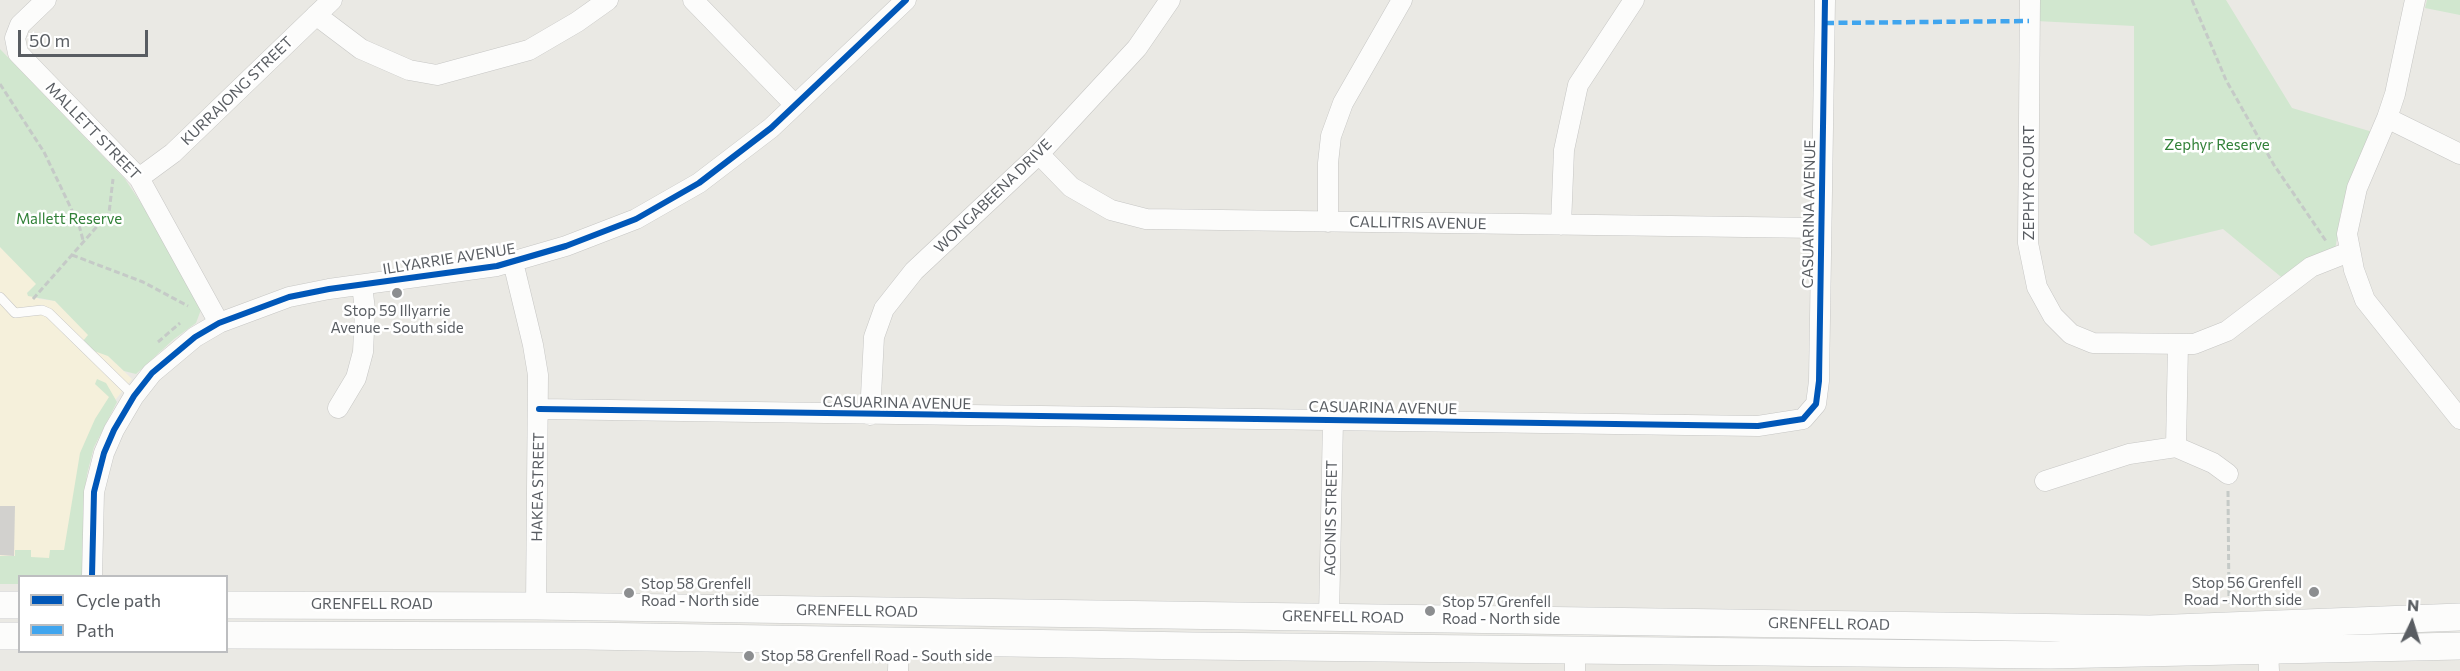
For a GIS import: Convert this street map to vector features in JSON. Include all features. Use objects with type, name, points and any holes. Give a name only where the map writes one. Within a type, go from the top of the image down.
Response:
[{"type":"main road","points":[[0,605],[18,605]]},
{"type":"main road","name":"GRENFELL ROAD","points":[[228,605],[536,606],[2150,629],[2406,617],[2460,617]]},
{"type":"main road","points":[[898,641],[899,611]]},
{"type":"main road","points":[[1328,648],[1329,617]]},
{"type":"main road","points":[[1575,621],[1575,660]]},
{"type":"main road","name":"GRENFELL ROAD","points":[[228,635],[586,636],[1328,648],[1575,660],[2050,655],[2269,661],[2460,646]]},
{"type":"main road","points":[[0,636],[18,636]]},
{"type":"street","name":"MALLETT STREET","points":[[46,0],[20,25],[15,38],[18,53],[140,178],[215,315]]},
{"type":"street","name":"KURRAJONG STREET","points":[[140,178],[173,153],[332,0]]},
{"type":"street","points":[[316,15],[361,49],[409,70],[437,75],[529,50],[577,22],[608,0]]},
{"type":"street","points":[[693,0],[795,105]]},
{"type":"street","name":"ILLYARRIE AVENUE","points":[[92,575],[92,516],[98,474],[114,430],[134,396],[170,356],[215,315],[289,297],[513,262],[603,234],[675,198],[771,128],[906,0]]},
{"type":"street","name":"WONGABEENA DRIVE","points":[[870,415],[874,337],[884,309],[914,271],[1039,154],[1137,48],[1170,0]]},
{"type":"street","points":[[1328,222],[1328,162],[1331,136],[1343,103],[1402,0]]},
{"type":"street","points":[[1561,225],[1564,150],[1578,85],[1634,0]]},
{"type":"street","name":"CASUARINA AVENUE","points":[[539,409],[1758,426],[1803,418],[1816,404],[1819,381],[1825,0]]},
{"type":"street","name":"ZEPHYR COURT","points":[[2030,0],[2028,243],[2037,287],[2053,316],[2071,334],[2093,343],[2194,344],[2227,331],[2311,267],[2345,254]]},
{"type":"street","points":[[2415,0],[2387,118],[2357,188],[2345,254],[2365,300],[2460,419]]},
{"type":"street","points":[[2387,118],[2460,154]]},
{"type":"street","name":"CALLITRIS AVENUE","points":[[1039,154],[1071,187],[1112,210],[1146,219],[1820,228]]},
{"type":"street","name":"HAKEA STREET","points":[[513,262],[533,345],[539,409],[536,606]]},
{"type":"street","points":[[338,408],[356,378],[363,352],[365,310],[362,285]]},
{"type":"street","points":[[2176,447],[2178,345]]},
{"type":"street","name":"AGONIS STREET","points":[[1329,617],[1333,420]]},
{"type":"street","points":[[2045,482],[2129,454],[2176,447],[2213,463],[2228,474]]},
{"type":"street","points":[[898,641],[898,671]]},
{"type":"lane","points":[[0,297],[15,313],[42,310],[49,313],[134,396]]},
{"type":"path","points":[[2193,0],[2226,80],[2274,165],[2322,237],[2345,254]]},
{"type":"path","points":[[0,84],[44,152],[79,225],[83,240]]},
{"type":"path","points":[[15,313],[45,287],[83,240],[109,213],[113,177],[124,162]]},
{"type":"path","points":[[72,255],[143,282],[197,313],[215,315]]},
{"type":"path","points":[[2228,474],[2229,627]]},
{"type":"shaded area","points":[[0,247],[37,284],[27,293],[39,299],[55,301],[89,335],[84,341],[98,352],[108,356],[132,379],[105,413],[88,448],[75,552],[58,566],[0,565]]},
{"type":"green space","name":"Zephyr Reserve","points":[[2038,0],[2226,0],[2292,108],[2376,133],[2341,211],[2335,251],[2286,281],[2223,229],[2151,246],[2134,233],[2134,26],[2036,21]]},
{"type":"green space","points":[[2427,0],[2460,0],[2460,15],[2425,8]]},
{"type":"green space","name":"Mallett Reserve","points":[[0,49],[125,179],[151,218],[202,307],[196,323],[174,339],[136,374],[124,371],[108,356],[94,351],[83,341],[88,335],[55,301],[28,296],[27,293],[36,284],[0,247]]},
{"type":"green space","points":[[97,379],[106,383],[117,402],[94,447],[87,474],[82,575],[18,575],[18,584],[0,584],[0,556],[15,556],[15,550],[31,550],[31,557],[49,558],[50,550],[64,550],[80,453],[95,419],[109,397],[95,384]]},
{"type":"building","points":[[0,506],[15,506],[14,556],[0,555]]},
{"type":"marked path","points":[[1825,23],[2029,21]]},
{"type":"cycle path","points":[[92,575],[94,492],[104,453],[114,430],[134,396],[152,373],[195,337],[219,323],[289,297],[329,289],[497,266],[566,246],[636,219],[699,183],[771,128],[906,0]]},
{"type":"cycle path","points":[[539,409],[1758,426],[1803,419],[1816,404],[1819,381],[1825,0]]},
{"type":"place","name":"Stop 59 Illyarrie Avenue - South side","points":[[397,293]]},
{"type":"place","name":"Stop 56 Grenfell Road - North side","points":[[2314,592]]},
{"type":"place","name":"Stop 58 Grenfell Road - North side","points":[[629,593]]},
{"type":"place","name":"Stop 57 Grenfell Road - North side","points":[[1430,611]]},
{"type":"place","name":"Stop 58 Grenfell Road - South side","points":[[749,656]]}]
